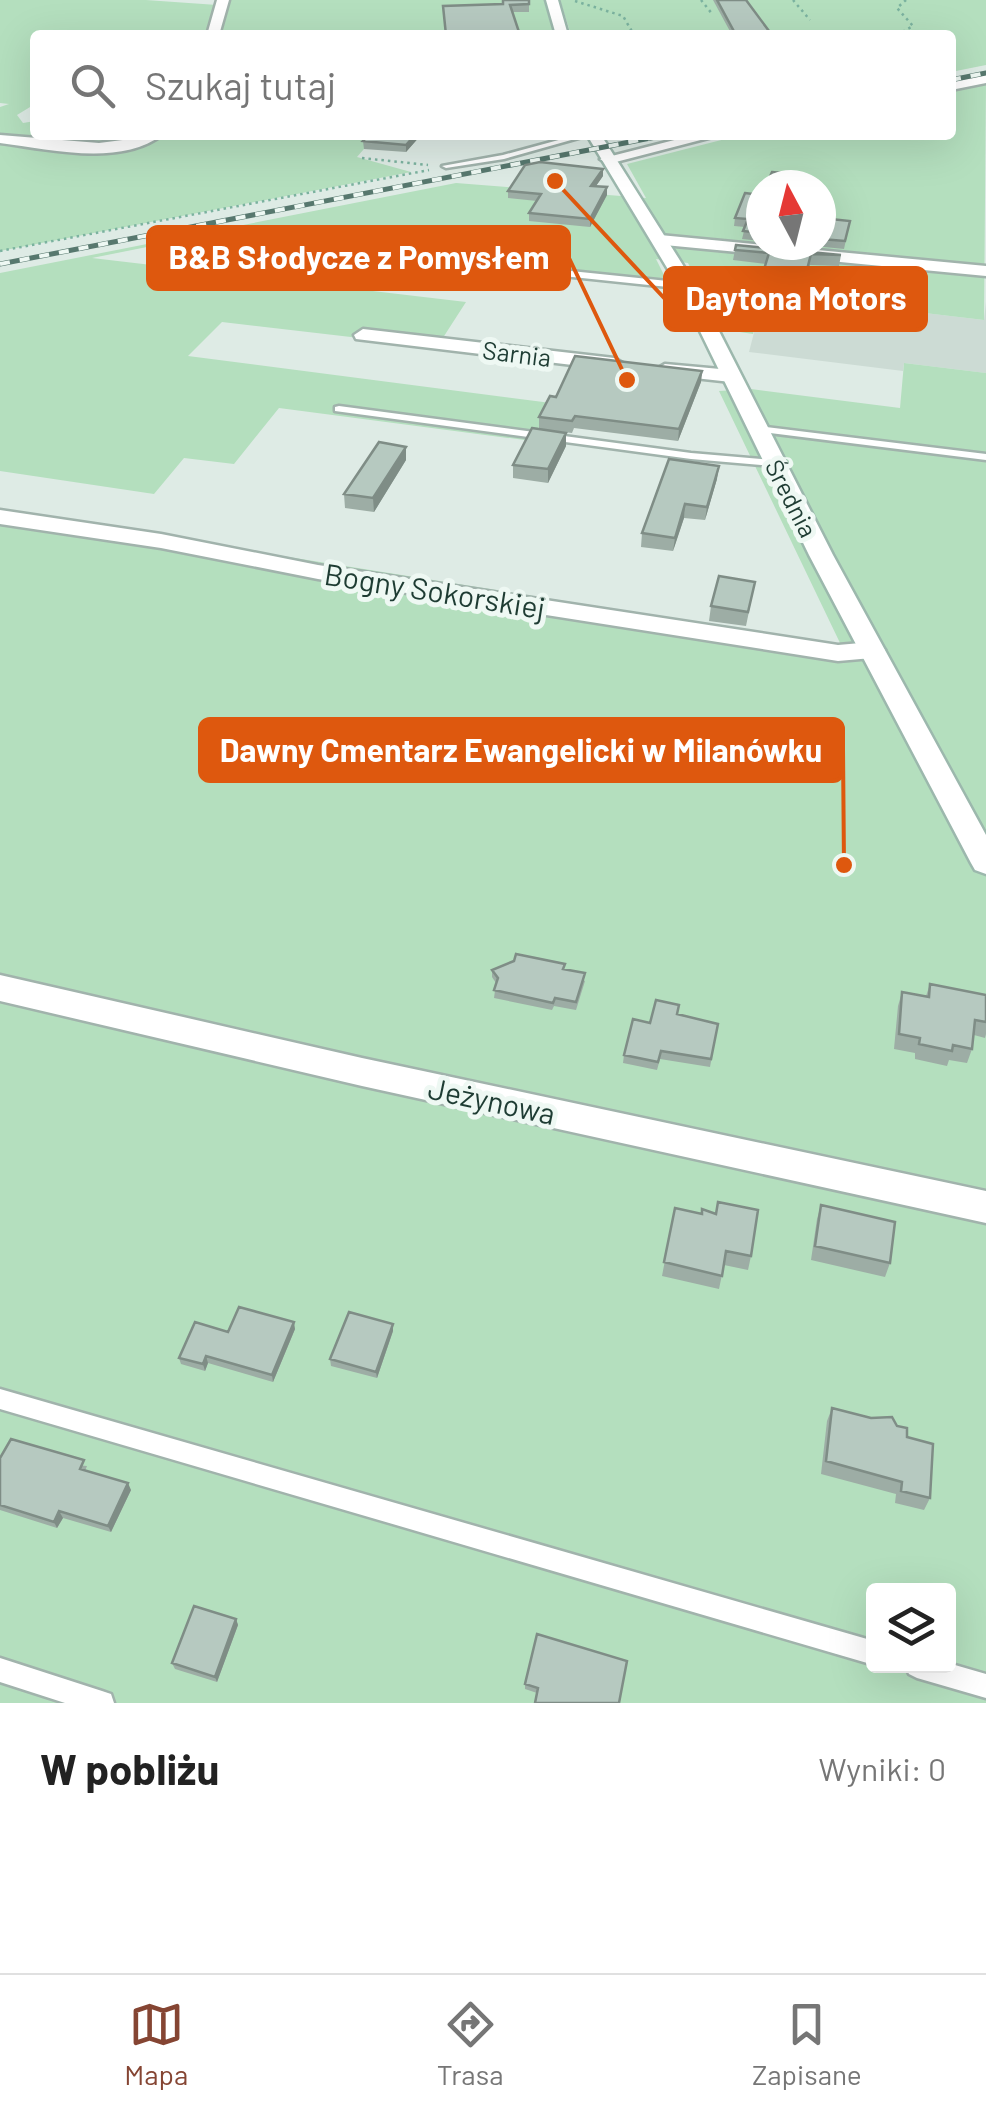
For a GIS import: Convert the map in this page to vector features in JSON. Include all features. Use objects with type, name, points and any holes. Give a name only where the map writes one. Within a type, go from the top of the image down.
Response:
[{"type":"street","points":[[215,30],[224,0]]},
{"type":"street","points":[[552,0],[561,30]]},
{"type":"street","points":[[956,85],[986,79]]},
{"type":"street","points":[[0,139],[102,149],[142,140]]},
{"type":"street","name":"Średnia","points":[[597,140],[688,286],[774,464],[986,863]]},
{"type":"street","points":[[608,158],[690,140]]},
{"type":"street","points":[[660,240],[986,271]]},
{"type":"street","name":"Sarnia","points":[[363,335],[731,376]]},
{"type":"street","name":"Bogny Sokorskiej","points":[[0,516],[160,541],[318,572],[838,653],[872,650]]},
{"type":"street","name":"Jeżynowa","points":[[0,988],[362,1072],[986,1207]]},
{"type":"lane","points":[[446,166],[504,157],[567,140]]},
{"type":"lane","points":[[262,242],[688,286]]},
{"type":"lane","points":[[339,409],[774,464]]},
{"type":"lane","points":[[757,428],[986,457]]},
{"type":"lane","points":[[0,1399],[866,1651]]},
{"type":"lane","points":[[0,1670],[102,1703]]},
{"type":"lane","points":[[940,1673],[986,1686]]},
{"type":"path","points":[[571,0],[623,16],[631,30]]},
{"type":"path","points":[[701,0],[713,15]]},
{"type":"path","points":[[794,0],[810,20]]},
{"type":"path","points":[[906,0],[897,8],[913,26],[906,30]]},
{"type":"path","points":[[362,158],[446,166]]},
{"type":"path","points":[[0,251],[446,166]]},
{"type":"shaded area","points":[[764,294],[984,320],[986,302],[986,373],[904,363],[903,371],[749,352]]},
{"type":"green space","points":[[0,0],[146,0],[217,5],[228,0],[544,0],[553,30],[30,30],[30,107],[17,115],[23,123],[30,122],[30,140],[372,140],[357,157],[411,172],[0,251],[0,107],[9,104],[0,103]]},
{"type":"green space","points":[[560,0],[986,0],[986,65],[956,71],[956,30],[569,30]]},
{"type":"green space","points":[[986,83],[984,320],[764,294],[753,334],[720,329],[688,263],[656,259],[668,283],[212,234],[92,258],[466,302],[437,347],[222,322],[188,356],[551,403],[532,441],[279,408],[234,464],[184,458],[154,494],[0,471],[0,273],[456,183],[646,198],[627,164],[721,140],[956,140],[956,88]]},
{"type":"green space","points":[[904,363],[986,373],[986,1703],[0,1703],[0,511],[841,645],[719,391],[751,389],[900,408]]},
{"type":"building","points":[[503,0],[529,0],[529,4],[510,5],[518,30],[445,30],[443,6],[503,4]]},
{"type":"building","points":[[717,0],[746,0],[768,30],[733,30]]},
{"type":"building","points":[[364,140],[410,140],[406,145]]},
{"type":"building","points":[[540,162],[603,169],[591,186],[607,187],[590,219],[529,213],[541,194],[508,191],[525,165]]},
{"type":"building","points":[[745,193],[746,193],[746,219],[735,218]]},
{"type":"building","points":[[836,220],[850,221],[845,241],[836,240]]},
{"type":"building","points":[[767,260],[809,260],[798,305],[771,302],[779,278],[762,276]]},
{"type":"building","points":[[575,356],[702,371],[679,429],[575,416],[572,421],[539,417],[550,396],[556,397]]},
{"type":"building","points":[[532,428],[566,433],[548,469],[513,465]]},
{"type":"building","points":[[379,442],[406,447],[373,498],[344,494]]},
{"type":"building","points":[[669,459],[719,466],[707,507],[685,504],[675,538],[642,533]]},
{"type":"building","points":[[719,576],[755,582],[748,612],[711,606]]},
{"type":"building","points":[[516,954],[565,964],[563,969],[585,973],[576,1002],[555,998],[553,1003],[494,990],[498,978],[492,970],[514,961]]},
{"type":"building","points":[[930,984],[986,995],[986,1022],[975,1020],[972,1049],[953,1045],[952,1051],[919,1044],[920,1038],[899,1034],[902,992],[929,997]]},
{"type":"building","points":[[656,1000],[679,1005],[677,1014],[718,1024],[711,1059],[661,1051],[658,1062],[624,1055],[633,1019],[650,1023]]},
{"type":"building","points":[[718,1202],[758,1210],[751,1256],[726,1251],[722,1276],[664,1262],[675,1208],[716,1214]]},
{"type":"building","points":[[821,1205],[895,1222],[890,1263],[815,1246]]},
{"type":"building","points":[[239,1307],[294,1322],[272,1375],[206,1356],[203,1364],[179,1358],[195,1322],[228,1332]]},
{"type":"building","points":[[349,1312],[393,1324],[376,1372],[330,1359]]},
{"type":"building","points":[[832,1408],[871,1418],[892,1417],[897,1426],[907,1428],[907,1437],[933,1444],[930,1498],[901,1491],[902,1482],[826,1461]]},
{"type":"building","points":[[11,1439],[84,1460],[80,1469],[128,1483],[108,1526],[59,1511],[54,1522],[0,1505],[0,1458]]},
{"type":"building","points":[[194,1606],[236,1619],[215,1677],[172,1663]]},
{"type":"building","points":[[537,1634],[627,1661],[619,1703],[535,1703],[538,1688],[525,1684]]},
{"type":"railway","points":[[956,79],[986,73]]},
{"type":"railway","points":[[0,264],[640,140]]},
{"type":"place","name":"Daytona Motors","points":[[555,181]]},
{"type":"place","name":"B&B Słodycze z Pomysłem","points":[[627,380]]},
{"type":"place","name":"Dawny Cmentarz Ewangelicki w Milanówku","points":[[844,865]]}]
